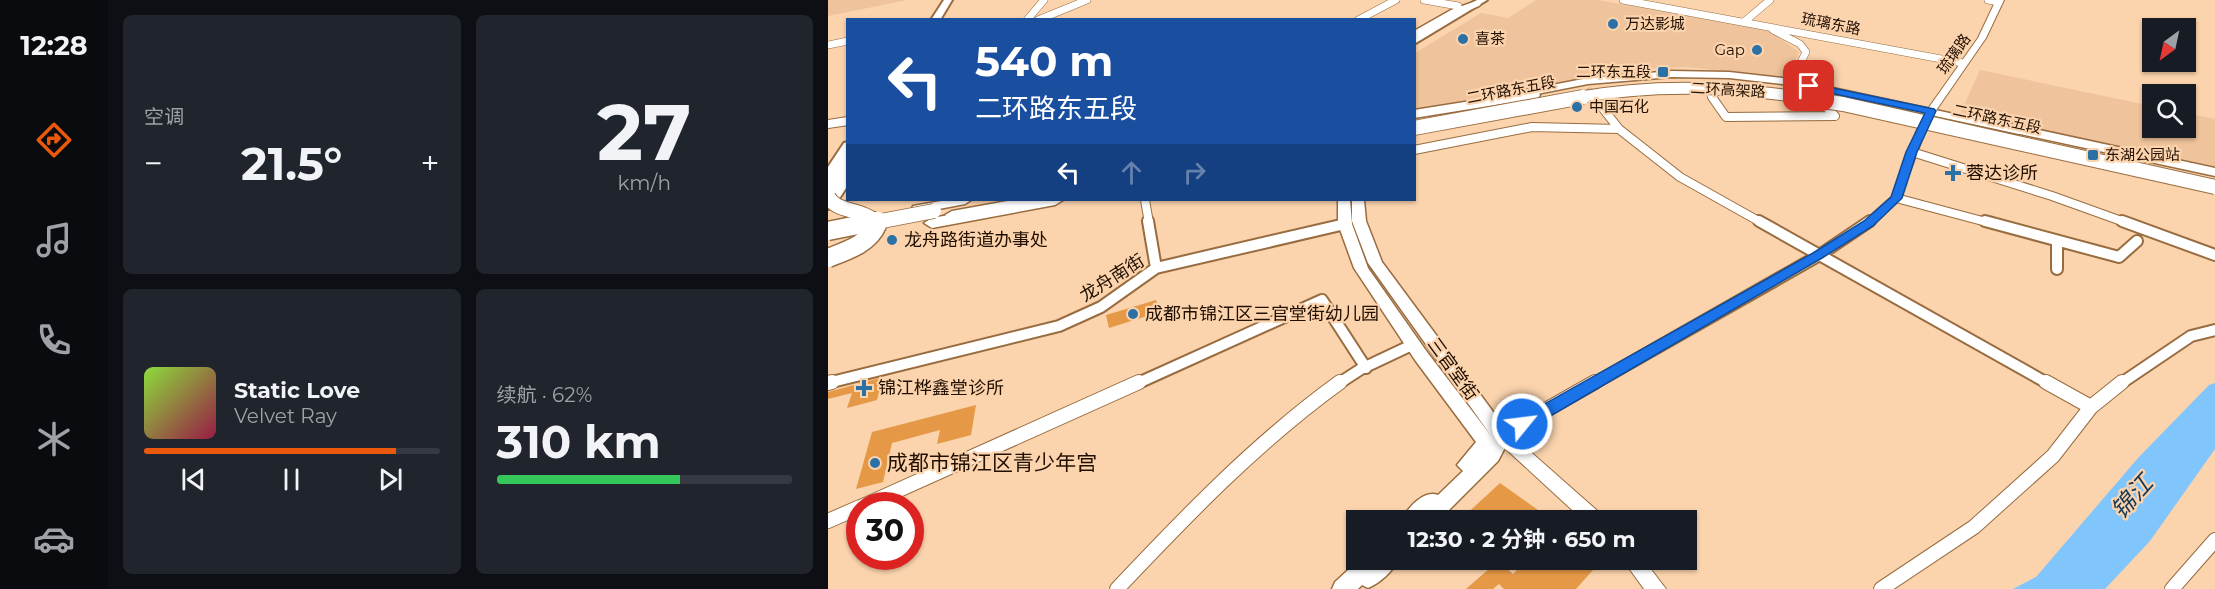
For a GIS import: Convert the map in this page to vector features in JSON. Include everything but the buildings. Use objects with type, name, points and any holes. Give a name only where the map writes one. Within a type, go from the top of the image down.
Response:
[{"type":"highway","points":[[1416,32],[1476,1]]},
{"type":"highway","name":"二环高架路","points":[[1416,116],[1630,81],[1718,80],[1761,83],[1840,94],[2215,175]]},
{"type":"highway","name":"二环高架路","points":[[1416,126],[1632,90],[1682,87],[1761,91],[1843,104],[2215,186]]},
{"type":"highway","points":[[2007,128],[2042,133],[2162,160],[2215,175]]},
{"type":"highway","points":[[2024,141],[2062,157],[2215,192]]},
{"type":"highway","points":[[828,258],[862,241],[872,234],[877,225],[869,216],[835,205],[829,200],[828,195],[846,162]]},
{"type":"highway","points":[[828,231],[988,201]]},
{"type":"highway","points":[[828,244],[1051,201]]},
{"type":"main road","points":[[929,18],[940,0]]},
{"type":"main road","points":[[936,18],[948,0]]},
{"type":"main road","points":[[1416,32],[1458,6],[1476,1]]},
{"type":"main road","points":[[1416,40],[1476,1]]},
{"type":"main road","name":"二环路东五段","points":[[1416,116],[1588,81],[1672,74],[1729,75],[1791,82],[2215,186]]},
{"type":"main road","name":"二环路东五段","points":[[1416,126],[1590,92],[1678,84],[1773,90],[2007,128],[2029,135],[2215,175]]},
{"type":"main road","points":[[828,177],[846,149]]},
{"type":"main road","points":[[828,205],[846,176]]},
{"type":"main road","points":[[828,226],[960,201]]},
{"type":"main road","points":[[828,238],[1026,201]]},
{"type":"main road","name":"三官堂街","points":[[1344,201],[1345,224],[1361,268],[1414,344],[1494,439]]},
{"type":"main road","name":"三官堂街","points":[[1358,201],[1359,221],[1375,263],[1494,439]]},
{"type":"main road","points":[[1422,510],[1494,439]]},
{"type":"main road","points":[[1436,510],[1491,456],[1494,439]]},
{"type":"main road","points":[[1343,589],[1363,570]]},
{"type":"main road","points":[[1358,589],[1377,570]]},
{"type":"street","points":[[1029,18],[1044,0]]},
{"type":"street","points":[[1043,18],[1087,0]]},
{"type":"street","points":[[1362,18],[1396,0]]},
{"type":"street","points":[[1424,0],[1458,6]]},
{"type":"street","name":"琉璃东路","points":[[1623,0],[1763,24],[1963,63]]},
{"type":"street","points":[[1745,21],[1770,0]]},
{"type":"street","points":[[1988,0],[2000,1]]},
{"type":"street","name":"琉璃路","points":[[1928,116],[1982,38],[2000,1]]},
{"type":"street","points":[[1763,24],[1800,44],[1806,52],[1791,82]]},
{"type":"street","points":[[828,45],[846,41]]},
{"type":"street","points":[[1704,86],[1726,117],[1835,116],[1817,97]]},
{"type":"street","points":[[1590,92],[1619,129],[1680,177],[1818,256],[2091,406]]},
{"type":"street","points":[[1583,510],[1494,439],[1818,256],[1868,223],[1896,198],[1912,152],[1928,116]]},
{"type":"street","points":[[828,124],[846,121]]},
{"type":"street","points":[[1416,150],[1532,128],[1619,129]]},
{"type":"street","points":[[1912,152],[2052,196],[2215,255]]},
{"type":"street","points":[[1896,198],[2119,257],[2137,241]]},
{"type":"street","points":[[1145,201],[1156,268]]},
{"type":"street","name":"龙舟南街","points":[[828,383],[1059,326],[1101,307],[1156,268],[1345,224]]},
{"type":"street","points":[[2057,241],[2057,269]]},
{"type":"street","points":[[892,492],[1322,300],[1366,368]]},
{"type":"street","points":[[1881,589],[1974,527],[2052,456],[2091,406],[2126,379],[2191,336],[2215,330]]},
{"type":"street","points":[[1117,589],[1184,517],[1290,419],[1347,378],[1414,344]]},
{"type":"street","points":[[828,521],[846,513]]},
{"type":"street","points":[[2172,589],[2215,540]]},
{"type":"street","points":[[1641,570],[1656,589]]},
{"type":"shaded area","points":[[828,0],[907,0],[828,16]]},
{"type":"shaded area","points":[[1536,0],[1598,0],[1768,30],[1799,52],[1787,78],[1687,67],[1641,69],[1416,110],[1416,52],[1481,13],[1508,18]]},
{"type":"shaded area","points":[[1980,70],[2142,104],[2142,138],[2196,138],[2196,115],[2215,119],[2215,168],[2034,128],[2009,126],[1959,116]]},
{"type":"water","name":"锦江","points":[[2215,383],[2215,449],[2150,541],[2105,589],[2013,589],[2036,577],[2138,458],[2209,385]]},
{"type":"place","name":"万达影城","points":[[1613,24]]},
{"type":"place","name":"喜茶","points":[[1463,39]]},
{"type":"place","name":"Gap","points":[[1757,50]]},
{"type":"place","name":"二环东五段","points":[[1663,72]]},
{"type":"place","name":"中国石化","points":[[1577,107]]},
{"type":"place","name":"东湖公园站","points":[[2093,155]]},
{"type":"place","name":"蓉达诊所","points":[[1953,173]]},
{"type":"place","name":"龙舟路街道办事处","points":[[892,240]]},
{"type":"place","name":"成都市锦江区三官堂街幼儿园","points":[[1133,314]]},
{"type":"place","name":"锦江桦鑫堂诊所","points":[[864,388]]},
{"type":"place","name":"成都市锦江区青少年宫","points":[[875,463]]},
{"type":"route","points":[[1522,424],[1818,256],[1868,223],[1896,198],[1912,152],[1931,111],[1809,86]]}]
